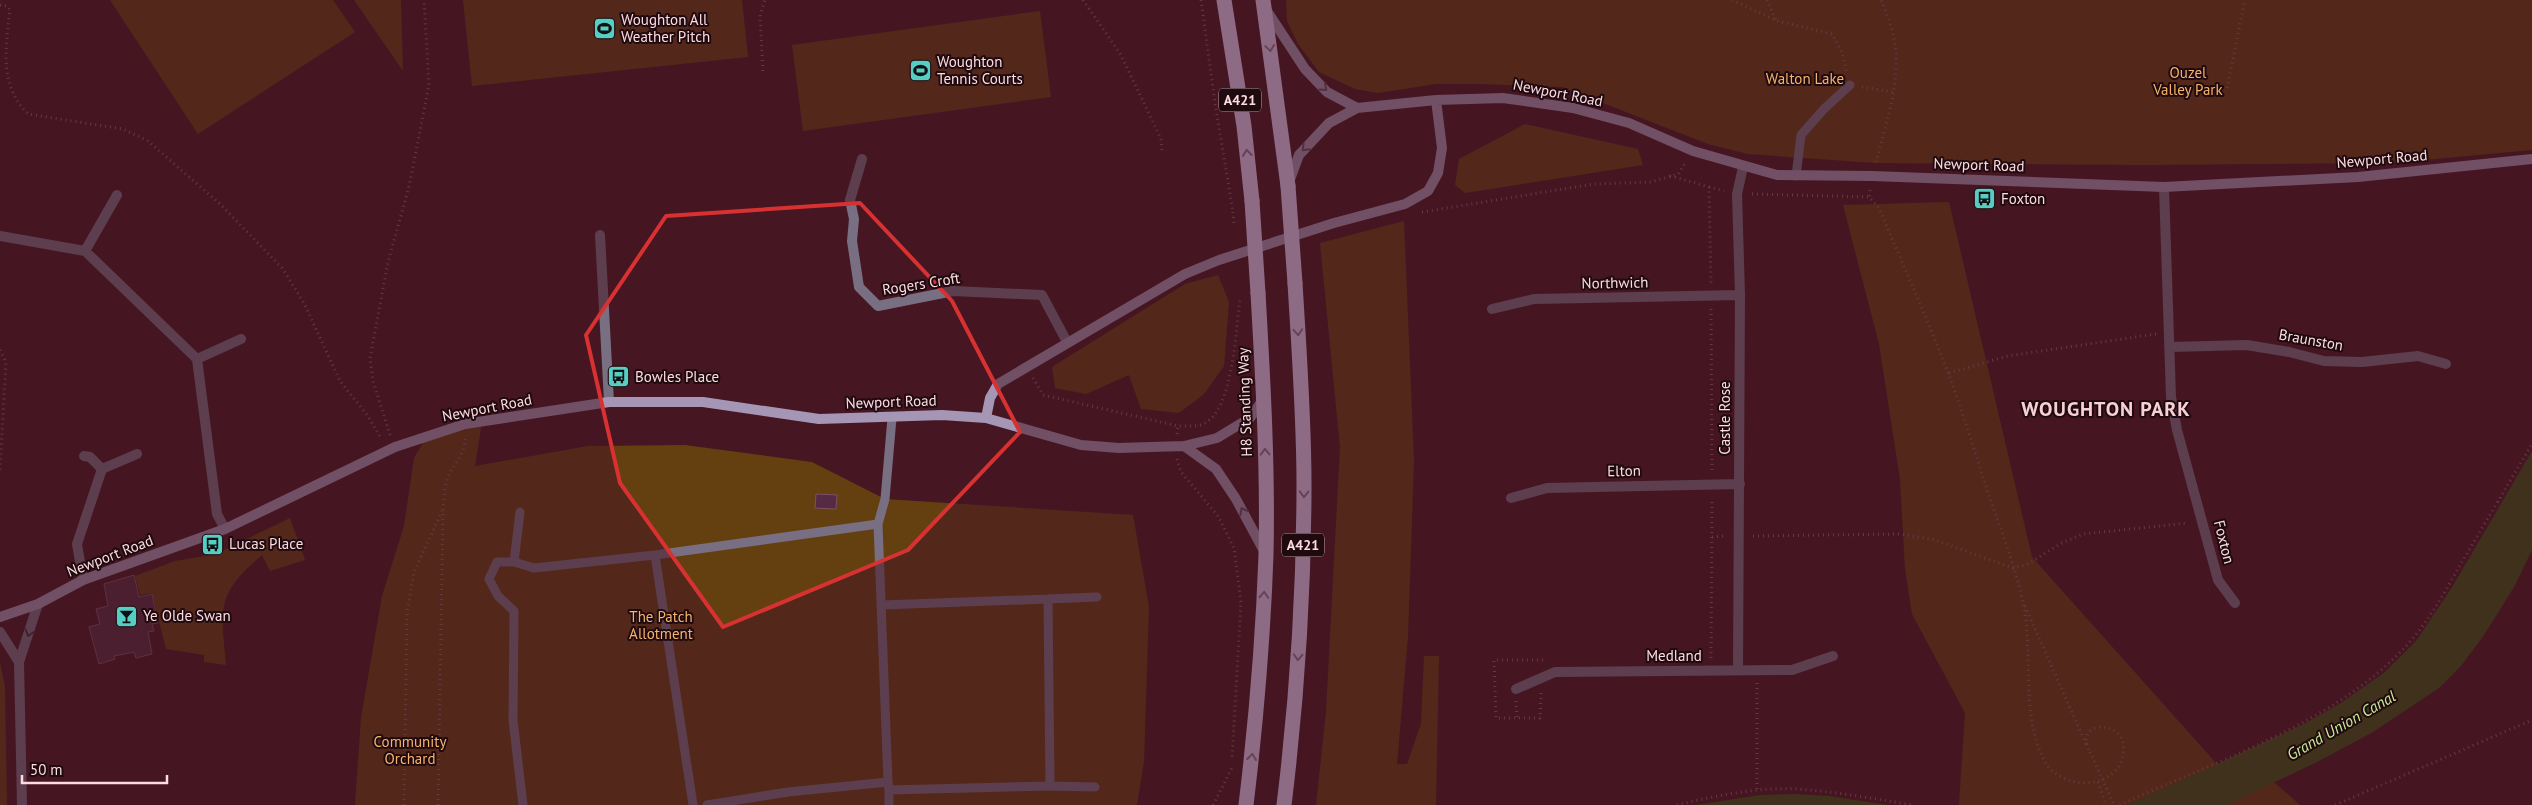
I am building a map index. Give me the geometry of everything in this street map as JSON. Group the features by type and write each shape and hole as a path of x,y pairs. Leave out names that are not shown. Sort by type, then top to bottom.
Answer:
{"highway":[{"name":"H8 Standing Way","path":"1224,0 1244,126 1252,201 1264,397 1266,554 1258,704 1246,805"},
{"name":"A421","path":"1263,4 1288,186 1303,408 1304,521 1295,712 1284,805"}],"street":[{"path":"1263,4 1305,70 1327,92 1357,108"},
{"name":"Newport Road","path":"1357,108 1436,100 1503,98 1574,108 1629,124 1692,151 1742,167 1777,175 1796,176 1872,176 2164,187 2358,177 2532,159"},
{"path":"986,418 990,398 998,384 1185,274 1219,260 1334,223 1405,204 1428,191 1438,173 1442,148 1436,100"},
{"path":"1288,186 1299,155 1329,123 1357,108"},
{"name":"Rogers Croft","path":"862,159 850,200 854,219 852,241 859,287 878,306 953,291 1042,295 1067,342"},
{"name":"Castle Rose","path":"1738,670 1740,295 1737,194 1742,167"},
{"name":"Foxton","path":"2164,187 2171,397 2177,430 2218,580 2235,603"},
{"path":"85,250 117,194"},
{"path":"600,234 609,402"},
{"path":"0,236 85,250 197,359 216,514 225,529"},
{"name":"Northwich","path":"1492,310 1534,300 1740,295"},
{"path":"197,359 241,339"},
{"name":"Braunston","path":"2170,347 2247,345 2289,352 2324,361 2362,362 2418,356 2446,364"},
{"name":"Newport Road","path":"0,617 38,604 84,580 225,529 391,448 465,424 609,402 703,402 819,419 942,415 986,418 1081,445 1119,448 1179,446 1217,438 1250,418 1264,397"},
{"path":"1179,446 1216,469 1236,499 1266,554"},
{"path":"84,580 77,544 102,469 138,454"},
{"path":"84,456 90,457 102,469"},
{"name":"Elton","path":"1511,498 1547,488 1740,484"},
{"path":"22,805 19,662 38,604"},
{"path":"0,632 19,662"},
{"name":"Medland","path":"1516,689 1555,672 1792,670 1833,656"}],"lane":[{"path":"1796,176 1800,135 1850,85"},
{"path":"889,805 878,524 885,498 892,418"},
{"path":"514,562 520,512"},
{"path":"523,805 513,720 514,611 498,596 489,579 497,562 514,562 534,568 656,555 878,524"},
{"path":"656,555 693,805"},
{"path":"882,605 1096,597"},
{"path":"1048,599 1050,786"},
{"path":"707,805 788,792 889,786 1095,787"}],"path":[{"path":"391,448 373,381 370,358 388,262 410,187 429,85 424,0"},
{"path":"763,71 760,15 765,0"},
{"path":"1082,0 1121,55 1161,139 1162,154"},
{"path":"1200,0 1233,212"},
{"path":"1732,0 1777,21 1832,34 1842,52 1850,85 1893,92"},
{"path":"1767,0 1777,21"},
{"path":"2226,88 2245,0"},
{"path":"0,5 7,6 10,10 2,67"},
{"path":"10,98 14,105 28,114 124,129 148,141 220,204 282,268 304,303 340,381 391,448"},
{"path":"1405,204 1418,213 1594,184 1651,182 1678,174 1692,151"},
{"path":"1670,176 1737,194 1869,197"},
{"path":"1709,187 1712,484 1711,671"},
{"path":"1026,367 1043,394 1178,426 1205,424 1218,411 1231,374 1240,299"},
{"path":"2114,805 2023,603 1949,373 2008,356 2169,332"},
{"path":"0,350 6,362 0,470"},
{"path":"438,805 442,511 445,486 449,473 465,449 465,424"},
{"path":"1178,426 1180,472 1218,516 1234,548 1240,602 1230,786"},
{"path":"2120,805 2288,729 2324,710 2377,675 2419,631 2532,444"},
{"path":"404,805 406,612 414,572 442,511"},
{"path":"1712,537 1900,534 1935,540 2013,568 2026,566 2062,543 2083,534 2203,521"},
{"path":"2023,603 2034,733 2044,761 2053,773 2073,781 2098,782 2113,773 2122,762 2124,750 2122,738 2115,730 2106,726 2090,730 2086,737 2087,746"},
{"path":"1757,670 1757,790"},
{"path":"2335,805 2532,720"},
{"path":"1213,805 1232,768"},
{"path":"2098,782 2106,805"},
{"path":"1677,805 1757,790 1793,789 1831,792 1913,805"}],"highlighted area":[{"path":"860,203 952,301 1020,432 908,550 723,627 620,483 586,335 666,216"}],"green space":[{"path":"110,0 333,0 355,32 198,134"},
{"path":"354,0 401,0 403,71"},
{"name":"Woughton All Weather Pitch","path":"463,0 742,0 748,57 472,86"},
{"name":"Ouzel Valley Park","path":"1286,0 2532,0 2532,150 2392,163 2149,165 1875,163 1748,154 1708,144 1562,87 1436,84 1378,93 1355,89 1319,72 1298,44 1287,21"},
{"name":"Woughton Tennis Courts","path":"1040,11 1051,97 803,131 792,45"},
{"path":"1525,124 1638,149 1643,165 1465,193 1455,185 1459,159"},
{"path":"1949,202 2032,557 2216,763 2274,782 2300,805 1959,805 1965,713 1912,614 1905,569 1900,479 1879,344 1843,205"},
{"path":"1404,221 1414,461 1408,636 1397,764 1407,764 1421,724 1424,656 1439,656 1436,805 1316,805 1326,712 1340,447 1320,243"},
{"path":"1218,275 1229,302 1224,366 1204,394 1179,413 1141,409 1129,375 1086,394 1055,388 1052,367 1185,284"},
{"name":"The Patch Allotment","path":"482,422 475,466 588,446 685,445 812,462 885,499 1133,515 1149,607 1144,761 1137,805 355,805 361,718 382,596 404,526 414,458 428,435"},
{"path":"290,518 305,560 270,571 262,555 236,581 224,604 223,629 226,665 204,662 204,655 166,649 152,593 140,595 135,576 175,561 216,554"},
{"path":"0,662 5,687 7,805 0,805"}],"water":[{"name":"Grand Union Canal","path":"2532,451 2532,550 2514,587 2484,635 2461,666 2439,688 2373,732 2317,762 2227,805 2128,805 2302,725 2341,703 2385,672 2416,641 2451,589"},
{"path":"1760,795 1829,796 1888,805 1696,805"}],"building":[{"path":"816,494 837,495 836,509 815,508"},
{"name":"Ye Olde Swan","path":"134,575 139,597 152,594 158,623 152,624 154,631 148,632 152,654 136,658 134,652 114,656 115,659 99,664 89,627 100,624 96,609 108,606 104,584"}],"place":[{"name":"Woughton All Weather Pitch","path":"605,29"},
{"name":"Woughton Tennis Courts","path":"921,71"},
{"name":"Foxton","path":"1985,199"},
{"name":"Bowles Place","path":"619,377"},
{"name":"Lucas Place","path":"213,544"},
{"name":"Ye Olde Swan","path":"127,616"}],"district":[{"name":"WOUGHTON PARK","path":"2106,409"}],"park label":[{"name":"Walton Lake","path":"1805,79"},
{"name":"Community Orchard","path":"410,750"}]}
